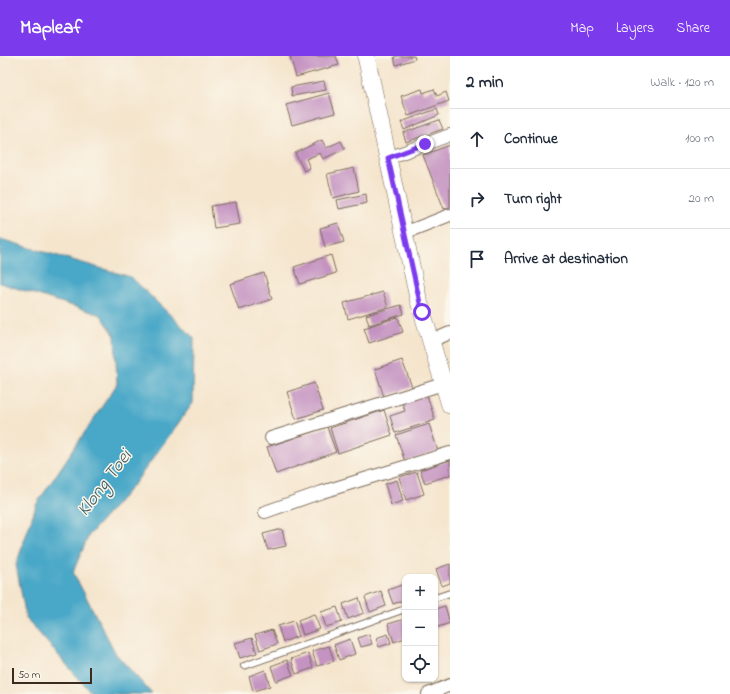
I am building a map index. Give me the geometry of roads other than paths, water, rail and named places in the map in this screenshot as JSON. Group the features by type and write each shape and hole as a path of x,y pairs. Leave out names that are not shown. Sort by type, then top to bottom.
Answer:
{"street":[{"path":"366,56 418,298 450,406"},
{"path":"388,158 450,135"},
{"path":"404,233 450,215"},
{"path":"431,341 450,333"},
{"path":"271,438 444,384"},
{"path":"265,512 322,492 450,453"},
{"path":"428,694 450,685"}],"lane":[{"path":"438,597 450,593"},
{"path":"244,666 402,610"}],"water":[{"name":"Klong Toei","path":"0,239 131,277 194,338 193,403 135,483 89,535 73,572 116,654 152,694 92,694 26,618 16,565 36,505 117,384 115,336 101,315 0,283"}]}
